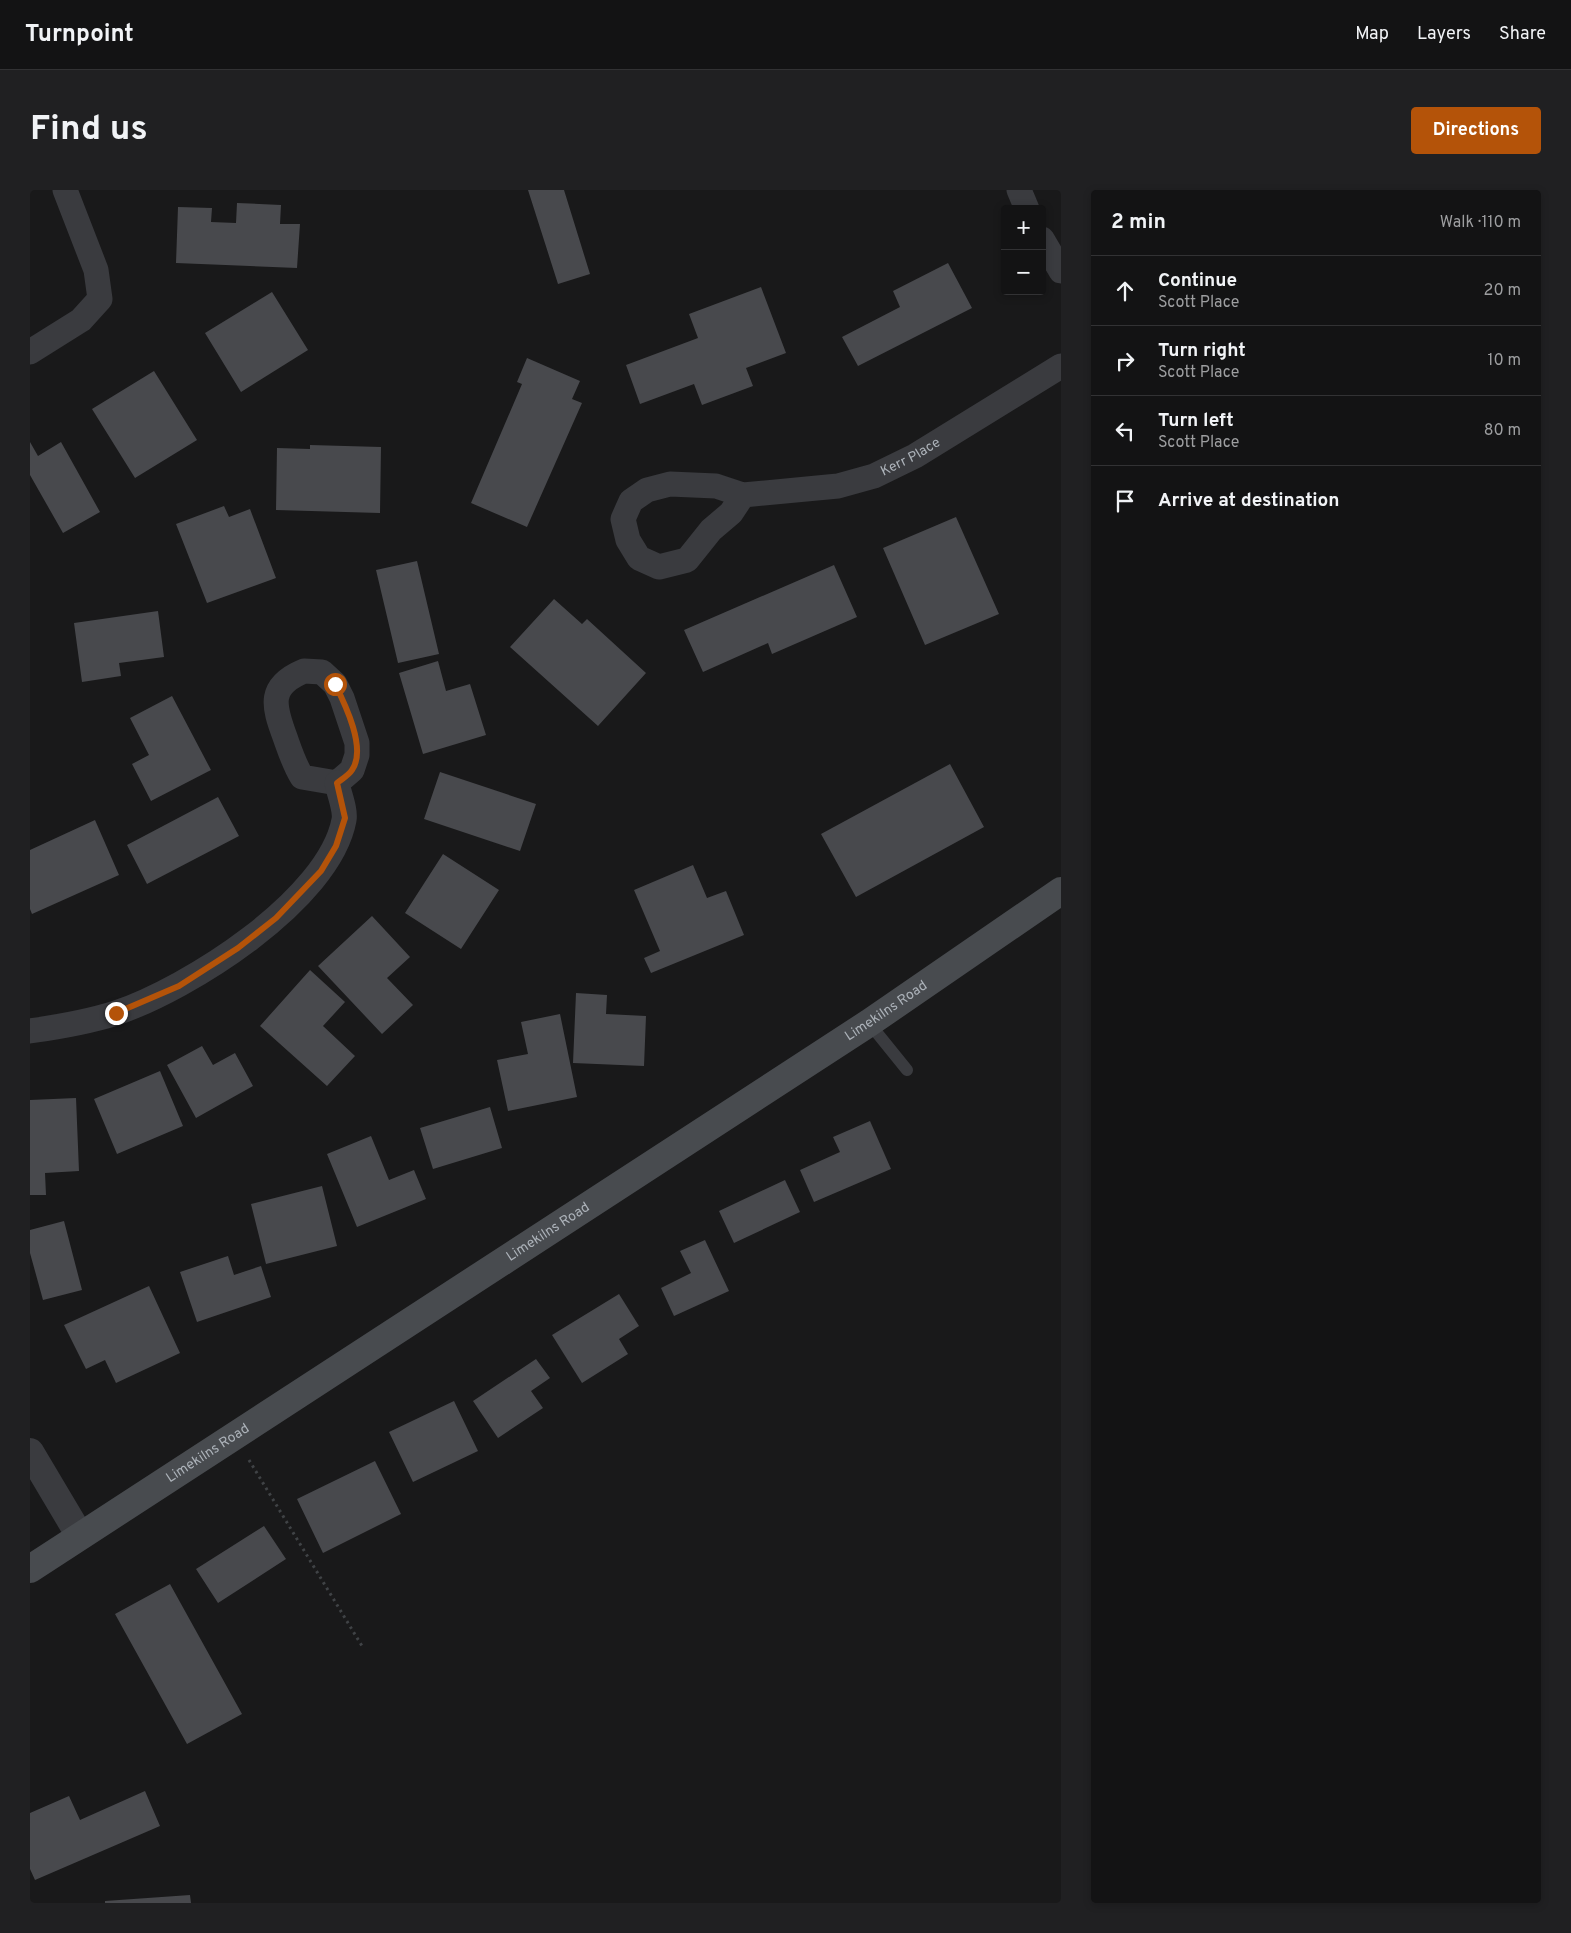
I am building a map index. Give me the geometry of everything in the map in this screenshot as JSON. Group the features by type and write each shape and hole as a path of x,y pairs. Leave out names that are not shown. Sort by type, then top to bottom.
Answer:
{"main road":[{"name":"Limekilns Road","path":"30,1569 869,1023 1061,891"}],"street":[{"path":"30,352 81,320 100,298 96,270 64,190"},
{"path":"1019,190 1025,205"},
{"path":"1046,246 1061,271"},
{"name":"Kerr Place","path":"743,495 732,513 711,530 687,560 659,567 640,558 628,540 623,519 631,501 647,490 670,484 716,486 743,495 838,486 874,476 915,456 1061,366"},
{"path":"30,1031 116,1013 179,986 238,948 276,918 321,871 336,846 345,818 337,783"},
{"path":"30,1452 80,1536"}],"lane":[{"path":"869,1023 907,1070"}],"path":[{"path":"235,1436 362,1646"}],"building":[{"path":"528,190 564,190 590,274 558,284"},
{"path":"237,203 281,205 280,224 300,224 297,268 176,263 178,207 212,208 211,222 236,223"},
{"path":"948,263 972,308 858,366 842,337 900,307 893,291"},
{"path":"761,287 786,353 746,368 753,386 702,405 694,384 640,404 626,365 698,338 689,314"},
{"path":"272,292 308,350 241,392 205,333"},
{"path":"527,358 580,381 572,399 582,403 527,527 471,503 522,384 517,382"},
{"path":"154,371 197,440 135,478 92,409"},
{"path":"30,442 38,456 61,442 100,512 63,533 30,475"},
{"path":"310,445 381,447 380,513 276,510 277,448 310,449"},
{"path":"224,506 229,517 250,509 276,578 207,603 176,524"},
{"path":"956,517 999,614 925,645 883,548"},
{"path":"417,561 439,654 398,663 376,570"},
{"path":"834,565 857,617 772,654 768,643 703,672 684,630"},
{"path":"554,599 582,624 587,619 646,673 598,726 510,647"},
{"path":"158,611 164,657 119,663 121,676 82,682 74,623"},
{"path":"438,661 446,691 470,684 486,735 423,754 399,673"},
{"path":"172,696 211,770 151,801 132,764 149,755 130,718"},
{"path":"950,764 984,827 856,897 821,834"},
{"path":"440,772 536,804 520,851 424,819"},
{"path":"218,797 239,836 147,884 127,845"},
{"path":"95,820 119,875 32,914 30,909 30,850"},
{"path":"443,854 499,890 461,949 405,913"},
{"path":"693,865 707,898 726,891 744,935 651,973 644,958 660,951 634,890"},
{"path":"372,916 410,957 387,978 413,1005 382,1034 318,966"},
{"path":"310,970 345,1002 323,1026 355,1056 327,1086 260,1026"},
{"path":"576,993 607,995 606,1014 646,1016 644,1066 573,1063"},
{"path":"560,1014 577,1097 508,1111 497,1060 528,1054 521,1022"},
{"path":"202,1046 213,1065 235,1053 253,1086 196,1118 167,1065"},
{"path":"160,1071 183,1126 117,1154 94,1099"},
{"path":"76,1098 79,1171 45,1173 46,1195 30,1195 30,1100"},
{"path":"490,1107 502,1148 433,1169 420,1128"},
{"path":"870,1121 891,1169 814,1202 800,1170 840,1152 833,1137"},
{"path":"371,1136 389,1180 414,1170 426,1199 357,1227 327,1154"},
{"path":"785,1180 800,1212 734,1243 719,1211"},
{"path":"322,1186 337,1246 266,1264 251,1204"},
{"path":"64,1221 82,1290 43,1300 30,1253 30,1230"},
{"path":"705,1240 729,1291 674,1316 661,1288 691,1273 680,1251"},
{"path":"228,1256 234,1275 261,1266 271,1297 197,1322 180,1272"},
{"path":"149,1286 180,1353 116,1383 105,1360 86,1369 64,1325"},
{"path":"619,1294 639,1326 619,1339 628,1354 582,1383 552,1335"},
{"path":"536,1359 550,1378 531,1391 543,1408 498,1438 473,1401"},
{"path":"454,1401 478,1451 413,1482 389,1432"},
{"path":"375,1461 401,1514 323,1553 297,1499"},
{"path":"264,1526 286,1559 218,1603 196,1569"},
{"path":"170,1584 242,1714 187,1744 115,1614"},
{"path":"145,1791 160,1826 35,1880 30,1869 30,1813 69,1796 80,1820"},
{"path":"190,1895 191,1903 105,1903 105,1901"}],"route":[{"path":"116,1013 179,986 238,948 276,918 321,871 336,846 345,818 337,783 352,770 357,755 357,742 342,698 335,684"}]}
